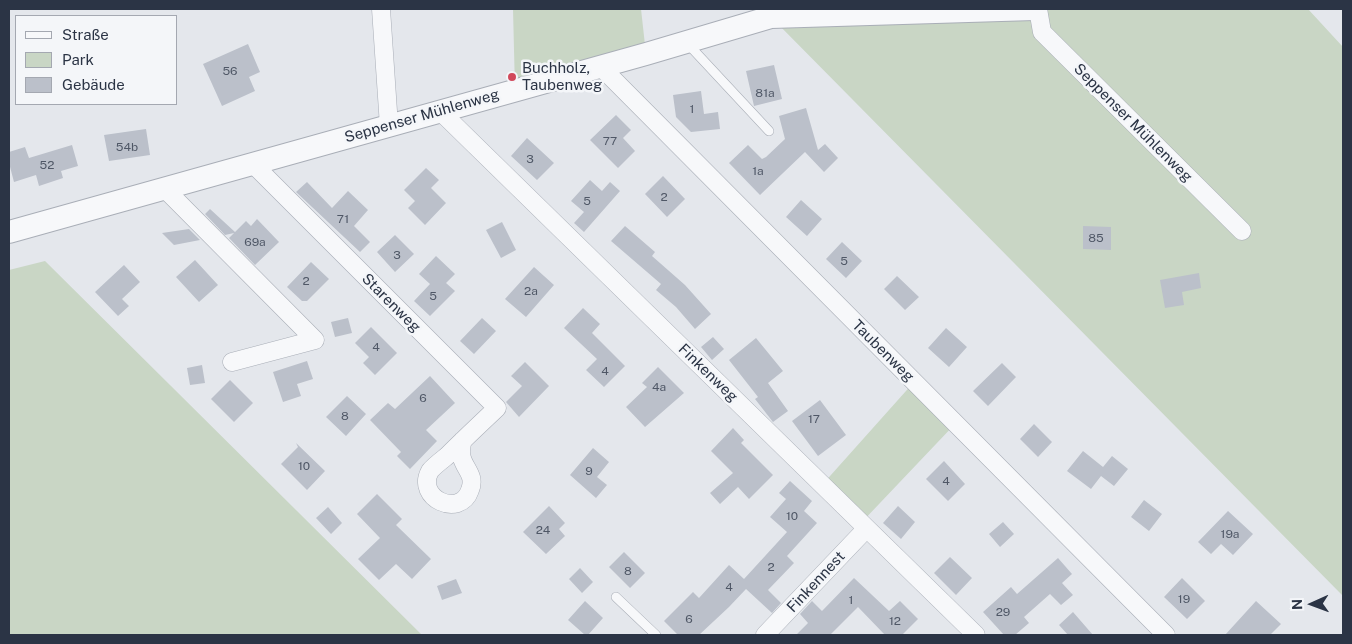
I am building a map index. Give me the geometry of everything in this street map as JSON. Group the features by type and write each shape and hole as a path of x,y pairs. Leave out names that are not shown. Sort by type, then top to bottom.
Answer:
{"street":[{"path":"381,9 389,126"},
{"name":"Seppenser Mühlenweg","path":"9,232 389,126 771,16 1036,9 1042,32 1242,231"},
{"name":"Taubenweg","path":"600,66 1166,635"},
{"name":"Finkenweg","path":"440,111 976,635"},
{"name":"Starenweg","path":"253,164 497,408 463,440"},
{"path":"165,189 315,340 232,362"},
{"name":"Finkennest","path":"765,635 866,528"}],"lane":[{"path":"685,42 769,131"},
{"path":"616,597 656,635"}],"green space":[{"path":"513,9 641,9 646,54 515,90"},
{"path":"770,9 1308,9 1343,47 1343,596 771,17"},
{"path":"45,261 422,635 9,635 9,270"},
{"path":"914,382 955,424 861,523 822,485"}],"building":[{"path":"248,44 260,72 249,77 255,91 222,106 203,64"},
{"path":"774,65 782,99 754,106 746,71"},
{"path":"701,91 704,114 718,112 720,129 691,132 676,117 673,95"},
{"path":"806,108 818,150 825,144 838,158 824,172 805,152 760,195 729,163 748,145 762,159 766,157 785,139 779,116"},
{"path":"616,115 631,130 623,138 635,151 618,168 590,140"},
{"path":"146,129 150,155 109,161 104,135"},
{"path":"527,138 554,163 537,180 511,156"},
{"path":"72,145 78,166 61,171 63,178 39,186 36,175 14,182 9,163 9,152 25,147 29,158"},
{"path":"426,168 439,180 431,188 446,203 425,225 408,208 415,201 404,190"},
{"path":"663,176 685,199 667,217 645,194"},
{"path":"590,180 602,191 610,182 620,191 584,232 574,223 584,212 571,201"},
{"path":"307,182 332,208 348,191 368,210 354,226 370,242 360,252 296,192"},
{"path":"801,200 822,219 807,236 786,217"},
{"path":"210,209 235,232 246,221 251,226 257,219 279,242 255,265 229,238 234,233 225,235 205,214"},
{"path":"502,222 516,250 501,258 486,230"},
{"path":"625,226 655,252 652,256 685,285 711,314 695,329 676,307 656,290 661,284 611,241"},
{"path":"1083,226 1111,227 1111,250 1083,249"},
{"path":"189,229 200,240 174,245 162,233"},
{"path":"395,235 414,254 395,272 377,252"},
{"path":"842,242 862,261 846,278 826,259"},
{"path":"436,256 455,274 446,283 455,291 430,316 414,301 430,284 419,274"},
{"path":"195,260 218,285 199,302 176,277"},
{"path":"311,262 329,279 307,301 302,301 287,287"},
{"path":"124,265 140,282 122,299 129,306 118,316 95,292"},
{"path":"534,267 554,285 526,317 505,299"},
{"path":"1199,273 1201,288 1182,292 1184,305 1165,308 1160,280"},
{"path":"897,276 919,297 905,310 884,289"},
{"path":"583,308 600,324 592,333 625,366 604,387 586,370 597,359 564,328"},
{"path":"348,318 352,333 335,337 331,322"},
{"path":"482,318 496,331 474,354 460,341"},
{"path":"371,327 397,353 375,375 363,363 369,357 355,343"},
{"path":"946,328 967,347 949,367 928,348"},
{"path":"713,337 724,349 712,360 701,347"},
{"path":"756,338 783,371 768,383 788,411 773,422 755,399 758,397 729,360"},
{"path":"307,361 313,379 297,384 301,396 283,402 273,372"},
{"path":"525,362 549,386 519,417 506,402 522,386 511,376"},
{"path":"1002,363 1016,377 988,406 973,391"},
{"path":"202,365 205,383 190,385 187,368"},
{"path":"658,367 684,393 645,427 626,407 647,387 642,383"},
{"path":"430,376 455,403 426,430 437,441 410,469 397,456 401,452 370,420 388,403 395,409"},
{"path":"230,380 253,403 234,422 211,399"},
{"path":"347,396 366,414 346,436 326,417"},
{"path":"820,400 846,435 818,456 792,421"},
{"path":"1034,424 1052,442 1038,457 1020,439"},
{"path":"733,428 744,440 741,443 773,475 749,499 738,487 720,504 710,493 733,473 711,451"},
{"path":"296,443 325,471 307,490 281,464 298,447"},
{"path":"593,448 609,462 597,477 607,485 596,498 570,475"},
{"path":"1083,451 1103,467 1112,456 1128,469 1114,486 1101,476 1091,489 1067,471"},
{"path":"944,461 965,484 948,501 926,479"},
{"path":"790,481 812,501 804,511 817,523 787,556 794,563 768,590 781,603 772,613 746,589 699,635 678,635 664,621 693,592 699,598 729,565 744,579 787,532 770,517 786,499 779,493"},
{"path":"377,494 402,519 396,525 431,559 412,579 396,564 379,580 358,559 380,538 357,514"},
{"path":"1144,500 1162,514 1149,531 1131,517"},
{"path":"549,506 565,523 559,529 565,536 546,554 523,532"},
{"path":"898,506 915,522 901,539 883,523"},
{"path":"328,507 342,523 331,534 316,518"},
{"path":"1228,511 1253,534 1233,555 1221,544 1211,554 1198,542"},
{"path":"1003,522 1014,534 1000,547 989,534"},
{"path":"624,552 645,573 630,588 609,567"},
{"path":"950,557 972,578 956,595 934,573"},
{"path":"1058,558 1072,574 1062,583 1073,595 1061,605 1050,594 1024,617 1029,623 1015,635 1004,635 983,612 1011,587 1017,594"},
{"path":"580,568 593,582 582,593 569,579"},
{"path":"854,578 889,611 900,601 918,619 902,635 885,635 858,607 830,635 796,635 808,623 800,614 812,601 822,611"},
{"path":"1182,578 1205,601 1187,619 1164,597"},
{"path":"456,579 462,593 442,600 437,586"},
{"path":"585,601 603,618 588,635 585,635 568,620"},
{"path":"1256,601 1281,624 1270,635 1225,635"},
{"path":"1073,612 1093,635 1068,635 1059,625"}],"place":[{"name":"Buchholz, Taubenweg","path":"512,77"}]}
